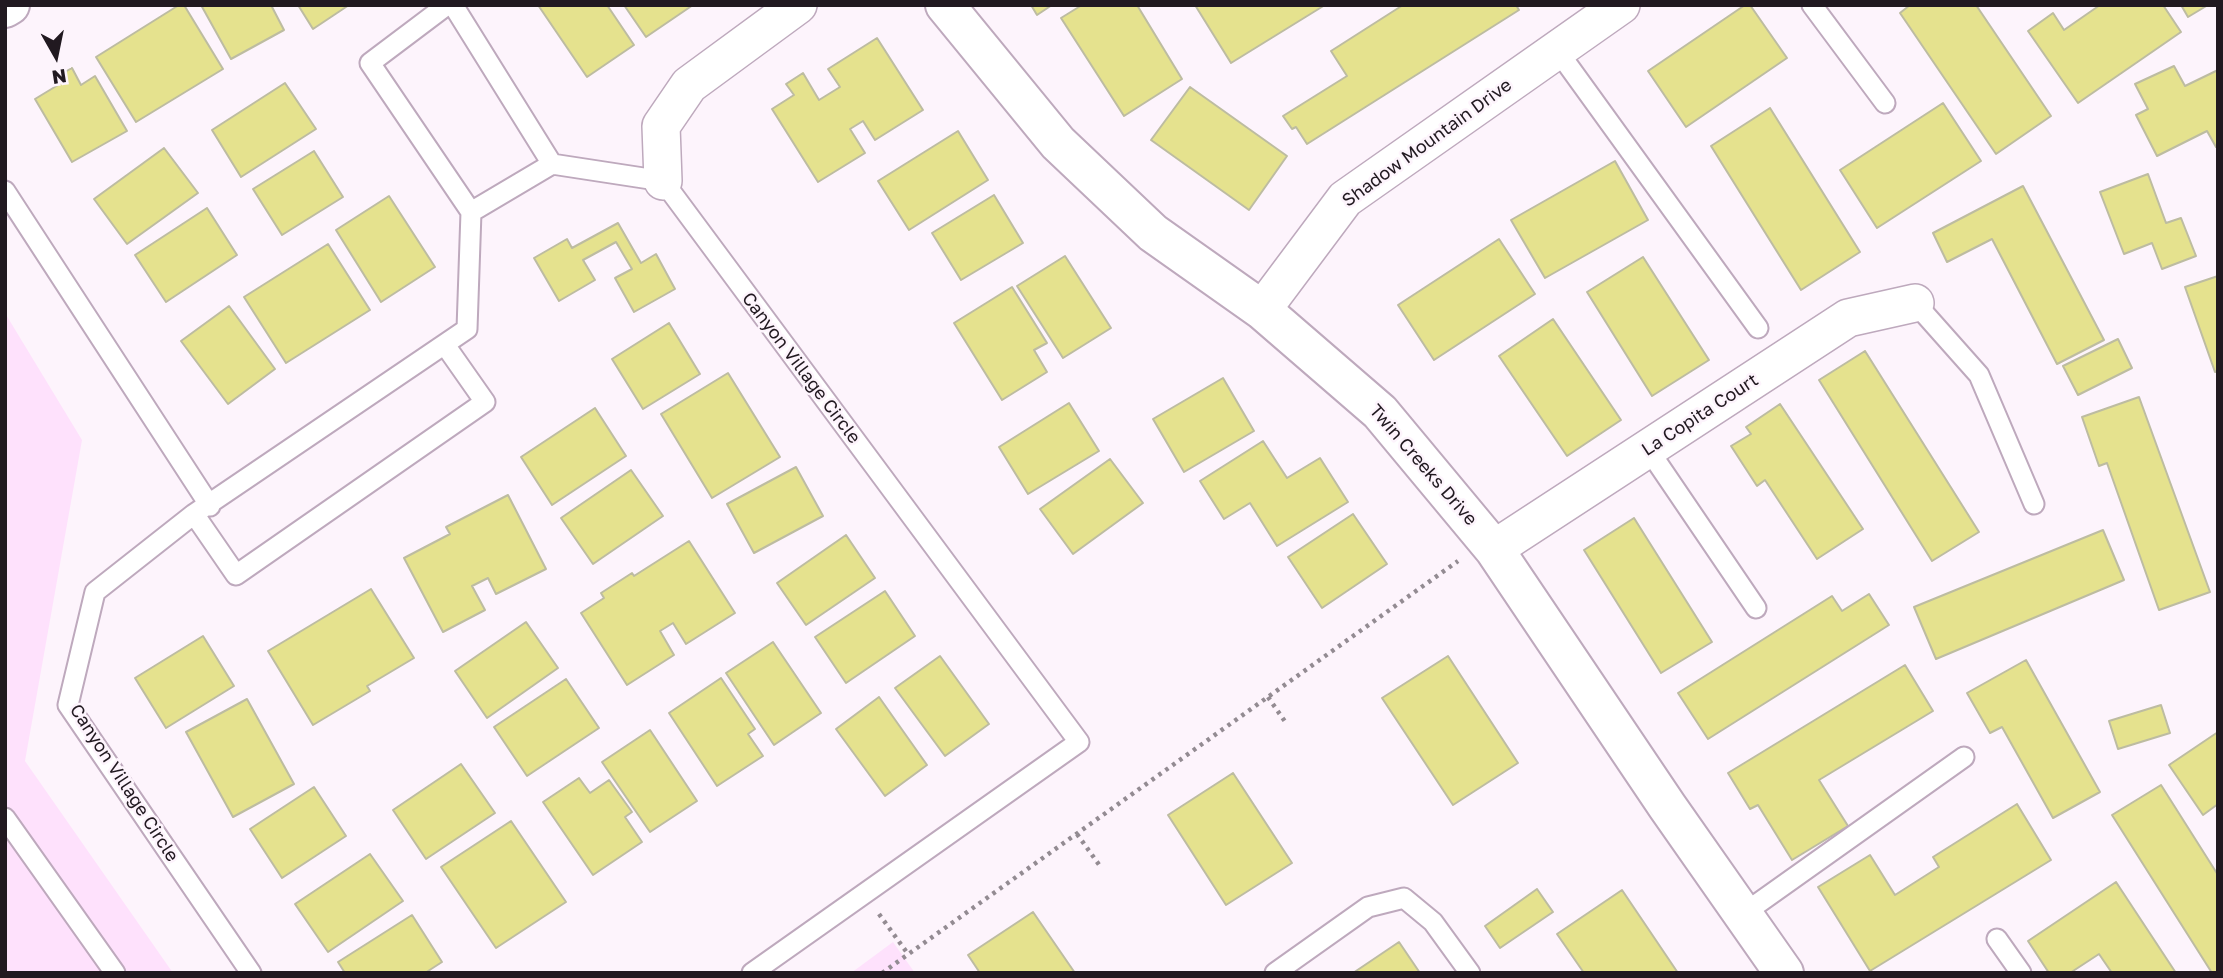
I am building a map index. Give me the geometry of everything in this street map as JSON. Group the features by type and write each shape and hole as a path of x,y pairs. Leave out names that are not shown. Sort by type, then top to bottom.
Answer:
{"street":[{"path":"5,8 10,5"},
{"path":"663,181 661,126 689,85 798,5"},
{"name":"Twin Creeks Drive","path":"946,5 1058,143 1153,233 1262,310 1380,412 1491,544 1667,806 1784,973"},
{"name":"Shadow Mountain Drive","path":"1262,310 1345,198 1621,5"},
{"name":"La Copita Court","path":"1491,544 1648,449 1847,318 1914,303"}],"lane":[{"path":"447,5 370,63 471,212 552,164 663,181"},
{"path":"453,5 552,164"},
{"path":"1812,5 1885,103"},
{"path":"1557,50 1758,328"},
{"name":"Canyon Village Circle","path":"663,181 1079,743 752,973"},
{"path":"5,191 202,510 236,575 485,402 444,345"},
{"name":"Canyon Village Circle","path":"251,973 68,705 94,592 202,510 467,329 471,212"},
{"path":"1914,303 1979,376 2034,504"},
{"path":"1648,449 1756,608"},
{"path":"1743,914 1964,757"},
{"path":"5,818 115,973"},
{"path":"1275,973 1368,907 1404,898 1433,922 1470,973"},
{"path":"1997,939 2021,973"}],"path":[{"path":"882,973 1268,697 1491,544"},
{"path":"1268,697 1286,723"},
{"path":"1077,834 1100,866"},
{"path":"864,894 908,954"}],"shaded area":[{"path":"5,313 82,440 25,761 173,973 5,973"},
{"path":"893,942 915,973 851,973"}],"building":[{"path":"179,5 184,5 223,69 136,122 96,57"},
{"path":"201,5 271,5 284,30 231,59"},
{"path":"298,5 349,5 313,29"},
{"path":"538,5 607,5 634,45 587,77"},
{"path":"624,5 693,5 646,37"},
{"path":"1031,5 1052,5 1037,15"},
{"path":"1082,5 1137,5 1182,79 1124,116 1061,18"},
{"path":"1195,5 1325,5 1231,63"},
{"path":"1403,5 1516,5 1519,10 1307,144 1296,127 1292,129 1283,116 1347,76 1331,51"},
{"path":"1745,5 1750,5 1787,58 1686,127 1648,71"},
{"path":"1910,5 1976,5 2051,116 1996,154 1900,13"},
{"path":"2100,5 2163,5 2181,32 2078,103 2028,31 2053,13 2064,30"},
{"path":"2181,5 2208,5 2188,17"},
{"path":"877,38 923,110 875,140 863,121 850,129 865,153 818,182 772,109 794,95 786,84 803,73 819,100 840,87 828,69"},
{"path":"2174,66 2185,86 2218,70 2218,146 2216,147 2207,131 2157,156 2136,115 2148,109 2135,84"},
{"path":"72,68 81,85 95,76 127,131 72,162 35,99 58,85 54,78"},
{"path":"285,83 316,129 241,177 212,130"},
{"path":"1190,87 1287,156 1249,210 1151,140"},
{"path":"1943,103 1981,161 1877,228 1840,170"},
{"path":"1770,108 1860,252 1801,290 1711,146"},
{"path":"958,131 988,180 909,230 878,181"},
{"path":"164,148 198,193 127,244 94,199"},
{"path":"314,151 343,197 282,235 253,189"},
{"path":"1615,161 1648,220 1545,278 1511,220"},
{"path":"2148,174 2166,223 2181,218 2196,256 2162,269 2152,243 2124,254 2100,192"},
{"path":"2023,186 2104,340 2057,364 1992,239 1947,262 1933,233"},
{"path":"994,195 1023,243 961,280 932,233"},
{"path":"389,196 435,267 381,302 336,230"},
{"path":"207,208 237,255 166,302 135,255"},
{"path":"618,223 641,263 656,254 675,289 634,312 615,278 632,269 616,242 583,260 595,280 559,301 534,258 567,239 572,248"},
{"path":"1499,239 1535,294 1434,360 1398,305"},
{"path":"328,244 370,310 286,363 244,297"},
{"path":"1065,256 1111,328 1063,358 1017,286"},
{"path":"1643,257 1709,360 1652,396 1587,292"},
{"path":"2218,276 2218,371 2215,372 2185,287"},
{"path":"1012,287 1047,343 1034,350 1047,372 1002,400 954,323"},
{"path":"229,306 275,369 228,404 181,341"},
{"path":"1553,319 1621,420 1567,456 1499,356"},
{"path":"669,323 700,374 643,409 612,359"},
{"path":"2118,339 2132,368 2078,395 2063,366"},
{"path":"1865,351 1979,532 1932,561 1819,380"},
{"path":"728,373 780,457 712,498 661,414"},
{"path":"1223,378 1254,431 1184,472 1153,419"},
{"path":"2139,397 2210,592 2159,610 2107,463 2099,466 2082,417"},
{"path":"1069,403 1099,451 1028,494 999,447"},
{"path":"1780,404 1863,529 1817,559 1765,480 1757,486 1731,446 1751,434 1746,427"},
{"path":"595,408 626,456 552,505 521,457"},
{"path":"1263,441 1287,478 1320,458 1348,502 1277,546 1250,503 1224,519 1200,481"},
{"path":"1110,459 1143,503 1073,554 1040,509"},
{"path":"796,467 823,516 754,553 727,504"},
{"path":"631,470 663,516 593,564 561,518"},
{"path":"508,495 546,569 496,594 488,578 472,586 485,610 443,632 404,558 450,534 446,527"},
{"path":"1353,514 1387,564 1322,608 1288,557"},
{"path":"1634,518 1712,642 1661,673 1584,550"},
{"path":"2103,530 2124,580 1936,659 1914,607"},
{"path":"846,535 875,578 806,625 777,583"},
{"path":"689,541 735,613 686,644 673,623 660,631 674,655 627,685 581,613 604,598 601,593 632,573 634,576"},
{"path":"371,589 414,658 367,686 370,691 313,725 268,651"},
{"path":"885,591 915,636 846,683 815,637"},
{"path":"1869,594 1889,625 1708,739 1678,693 1832,596 1842,611"},
{"path":"526,622 558,668 487,718 455,671"},
{"path":"203,636 234,686 166,728 135,678"},
{"path":"773,642 821,713 774,745 726,673"},
{"path":"940,656 989,724 945,756 895,688"},
{"path":"1448,656 1518,763 1453,805 1382,698"},
{"path":"2026,660 2100,792 2053,818 2002,727 1990,733 1967,693"},
{"path":"1905,665 1933,711 1819,780 1848,826 1792,860 1758,805 1750,809 1728,773"},
{"path":"721,678 755,729 748,734 763,756 717,786 669,713"},
{"path":"566,679 599,728 527,776 494,727"},
{"path":"879,697 927,765 885,796 836,729"},
{"path":"247,699 294,784 233,817 186,732"},
{"path":"2161,705 2170,733 2118,749 2109,721"},
{"path":"650,730 697,801 650,832 602,762"},
{"path":"2218,732 2218,804 2203,815 2169,765"},
{"path":"461,764 495,813 426,859 393,810"},
{"path":"1233,773 1292,863 1226,905 1168,815"},
{"path":"579,778 590,793 609,780 632,812 625,817 642,842 593,875 543,802"},
{"path":"2161,785 2218,875 2218,973 2212,973 2112,815"},
{"path":"314,787 346,836 282,878 250,829"},
{"path":"2017,804 2051,860 1870,971 1818,887 1870,855 1895,895 1939,867 1933,857"},
{"path":"511,821 566,902 496,948 441,867"},
{"path":"370,854 403,901 328,952 295,904"},
{"path":"2116,882 2176,973 2112,973 2099,954 2070,973 2049,973 2028,941"},
{"path":"1537,889 1553,912 1500,948 1485,926"},
{"path":"1622,890 1678,973 1584,973 1557,934"},
{"path":"1033,912 1075,973 980,973 968,955"},
{"path":"412,915 442,962 425,973 345,973 338,962"},
{"path":"1399,942 1420,973 1353,973"}]}
